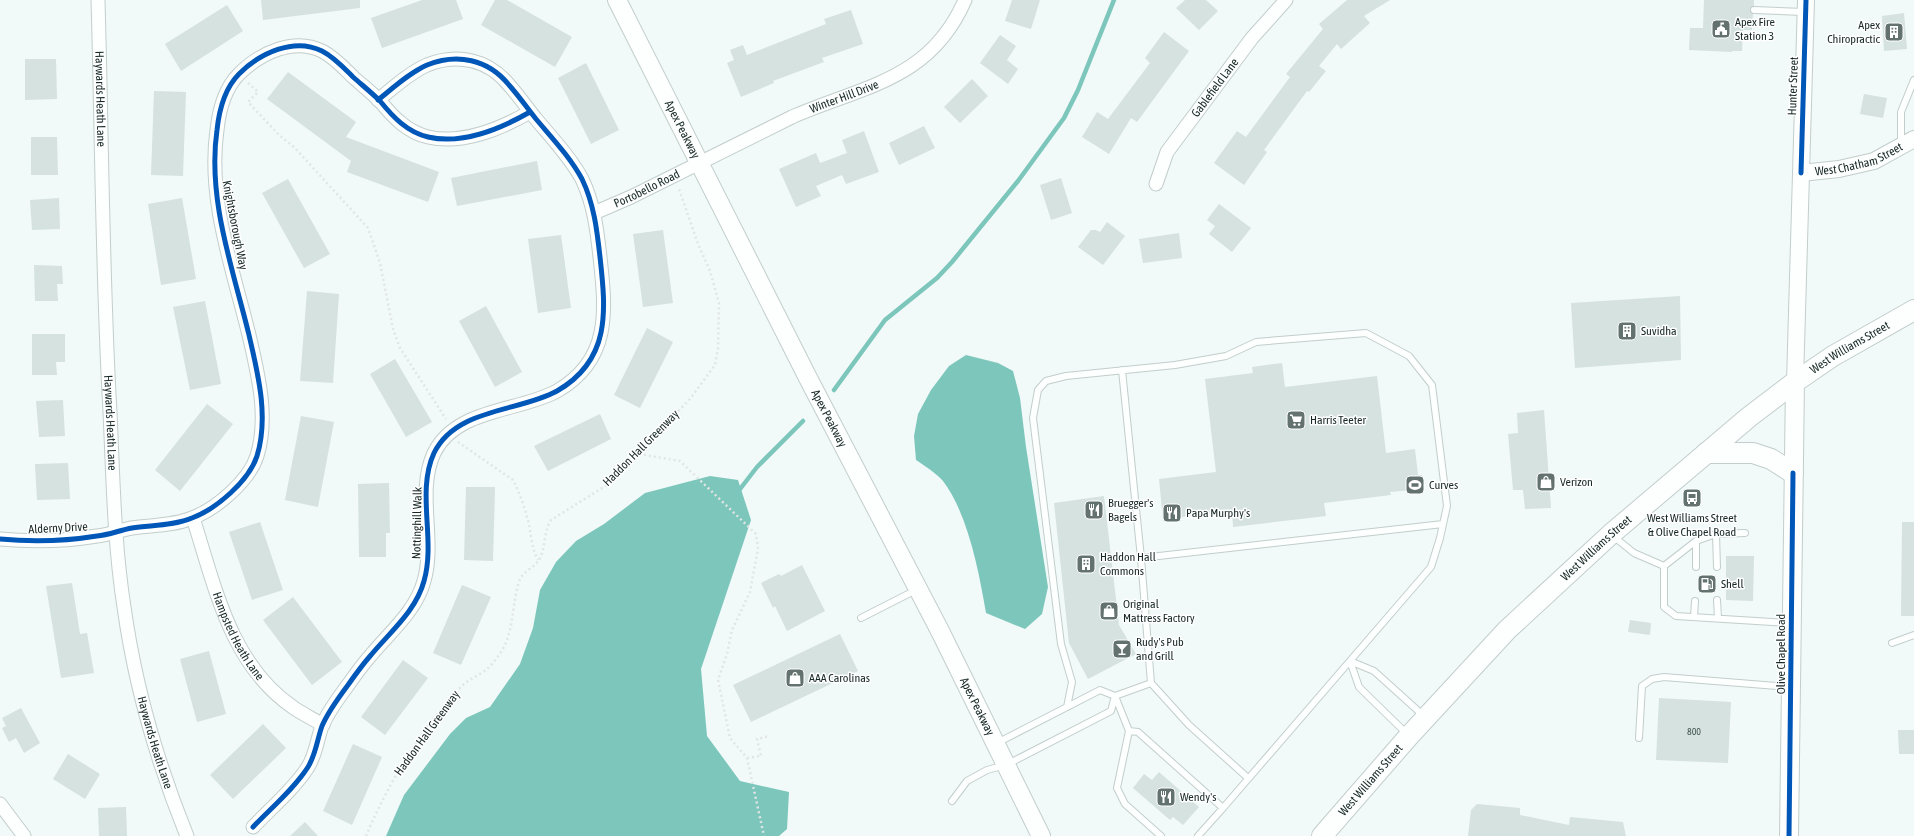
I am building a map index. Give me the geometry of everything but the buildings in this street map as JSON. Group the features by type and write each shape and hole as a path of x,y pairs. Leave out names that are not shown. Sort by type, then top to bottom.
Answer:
{"main road":[{"name":"Apex Peakway","path":"617,0 698,163 918,589 1041,836"},
{"name":"West Williams Street","path":"1327,833 1409,736 1507,630 1611,534 1706,453 1795,382 1833,356 1914,310"},
{"name":"Olive Chapel Road","path":"1789,836 1795,382"},
{"path":"1706,453 1753,452 1771,459 1793,473"}],"street":[{"name":"Haywards Heath Lane","path":"98,0 107,360 116,531 124,606 146,718 168,790 187,836"},
{"name":"Winter Hill Drive","path":"698,163 792,117 819,105 867,90 909,68 927,54 943,38 956,20 965,0"},
{"name":"Gablefield Lane","path":"1156,184 1167,152 1252,38 1286,0"},
{"name":"Hunter Street","path":"1795,382 1806,6"},
{"name":"Knightsborough Way","path":"116,531 193,518 220,501 243,481 256,459 261,434 259,383 223,230 216,187 215,142 218,122 229,88 238,75 270,52 290,46 307,46 325,53 378,100 394,118 407,128 430,138 441,139 463,137 493,130 507,125 530,112"},
{"path":"378,100 425,66 444,60 460,58 479,62 493,70 507,82 580,176 587,191 594,213"},
{"name":"West Chatham Street","path":"1801,173 1839,168 1874,161 1908,143"},
{"name":"Portobello Road","path":"594,213 698,163"},
{"name":"Nottinghill Walk","path":"253,827 306,770 314,756 323,725 348,685 370,655 404,618 419,596 426,572 427,482 431,462 436,450 452,432 473,419 556,392 574,380 588,364 599,342 605,319 605,299 594,213"},
{"name":"Hampsted Heath Lane","path":"193,518 228,626 240,649 253,668 280,697 294,708 323,725"},
{"name":"Alderny Drive","path":"0,539 37,540 98,536 116,531"},
{"path":"0,804 24,836"}],"lane":[{"path":"1754,10 1806,6"},
{"path":"1908,143 1901,112 1914,80"},
{"path":"1067,707 1072,682 1061,644 1033,418 1038,390 1046,381 1066,376 1175,365 1226,356 1256,342 1366,333 1409,356 1432,385 1447,506 1431,567 1198,836"},
{"path":"1122,370 1141,558 1151,683 1189,725 1248,778"},
{"path":"1141,558 1443,524"},
{"path":"1664,566 1696,541 1716,534 1745,533"},
{"path":"1611,534 1634,553 1664,566"},
{"path":"1716,534 1717,567"},
{"path":"1696,541 1696,567"},
{"path":"1664,566 1664,607 1676,616 1791,623"},
{"path":"861,618 918,589"},
{"path":"1717,600 1718,618"},
{"path":"1694,617 1695,601"},
{"path":"1892,643 1914,635"},
{"path":"1350,661 1374,671 1426,718"},
{"path":"1350,661 1359,687 1409,736"},
{"path":"1638,738 1642,686 1652,678 1664,677 1790,687"},
{"path":"995,744 1100,690 1115,696 1151,683"},
{"path":"1115,696 1129,731 1117,788 1125,804 1161,836"},
{"path":"952,801 967,781 987,770 1006,765 1111,711 1115,696"},
{"path":"1129,731 1138,732 1222,808"}],"path":[{"path":"238,75 258,92 248,102 279,135 294,146 329,187 368,228 380,262 393,329 400,348 448,422 456,440 462,446 513,480 518,489 528,522 535,555 538,561"},
{"path":"638,454 680,461 756,534 758,549 750,592 732,630 727,654 718,680 730,738 747,758 764,836"},
{"path":"747,758 761,756 757,739 769,736"}],"water":[{"path":"966,355 998,363 1013,371 1020,398 1026,447 1048,587 1042,614 1025,629 986,613 976,562 966,526 952,494 943,481 934,472 916,460 914,436 918,414 931,390 949,366"},
{"path":"710,476 738,480 751,520 701,669 707,736 740,781 789,792 787,829 779,836 386,836 404,795 450,734 466,718 490,707 520,664 533,628 540,590 556,562 576,541 604,524 645,493"}],"waterway":[{"path":"834,390 885,320 937,278 952,262 1018,181 1064,118 1078,90 1114,0"},
{"path":"737,493 757,467 803,421"}],"cycle path":[{"path":"1801,173 1806,0"},
{"path":"0,539 36,541 73,539 132,528 185,521 201,514 221,501 239,484 253,465 257,456 262,426 261,396 249,335 223,234 216,182 215,156 218,123 226,93 234,80 247,66 278,49 300,46 311,47 322,51 339,63 407,128 413,132 428,137 454,139 481,134 530,112"},
{"path":"253,827 289,791 308,767 315,752 322,726 327,715 356,673 409,612 420,592 427,565 428,549 426,500 429,468 434,453 444,438 457,427 473,419 542,398 557,391 575,379 587,365 596,349 601,333 603,296 599,247 592,208 586,188 582,179 566,155 501,76 492,69 471,61 461,59 438,61 414,72 378,100"},
{"path":"1789,836 1793,473"}],"place":[{"name":"Apex Fire Station 3","path":"1721,29"},
{"name":"Apex Chiropractic","path":"1894,32"},
{"name":"Suvidha","path":"1627,331"},
{"name":"Harris Teeter","path":"1296,420"},
{"name":"Verizon","path":"1546,482"},
{"name":"Curves","path":"1415,485"},
{"name":"West Williams Street & Olive Chapel Road","path":"1692,498"},
{"name":"Bruegger's Bagels","path":"1094,510"},
{"name":"Papa Murphy's","path":"1172,513"},
{"name":"Haddon Hall Commons","path":"1086,564"},
{"name":"Shell","path":"1707,584"},
{"name":"Original Mattress Factory","path":"1109,611"},
{"name":"Rudy's Pub and Grill","path":"1122,649"},
{"name":"AAA Carolinas","path":"795,678"},
{"name":"Wendy's","path":"1166,797"}]}
